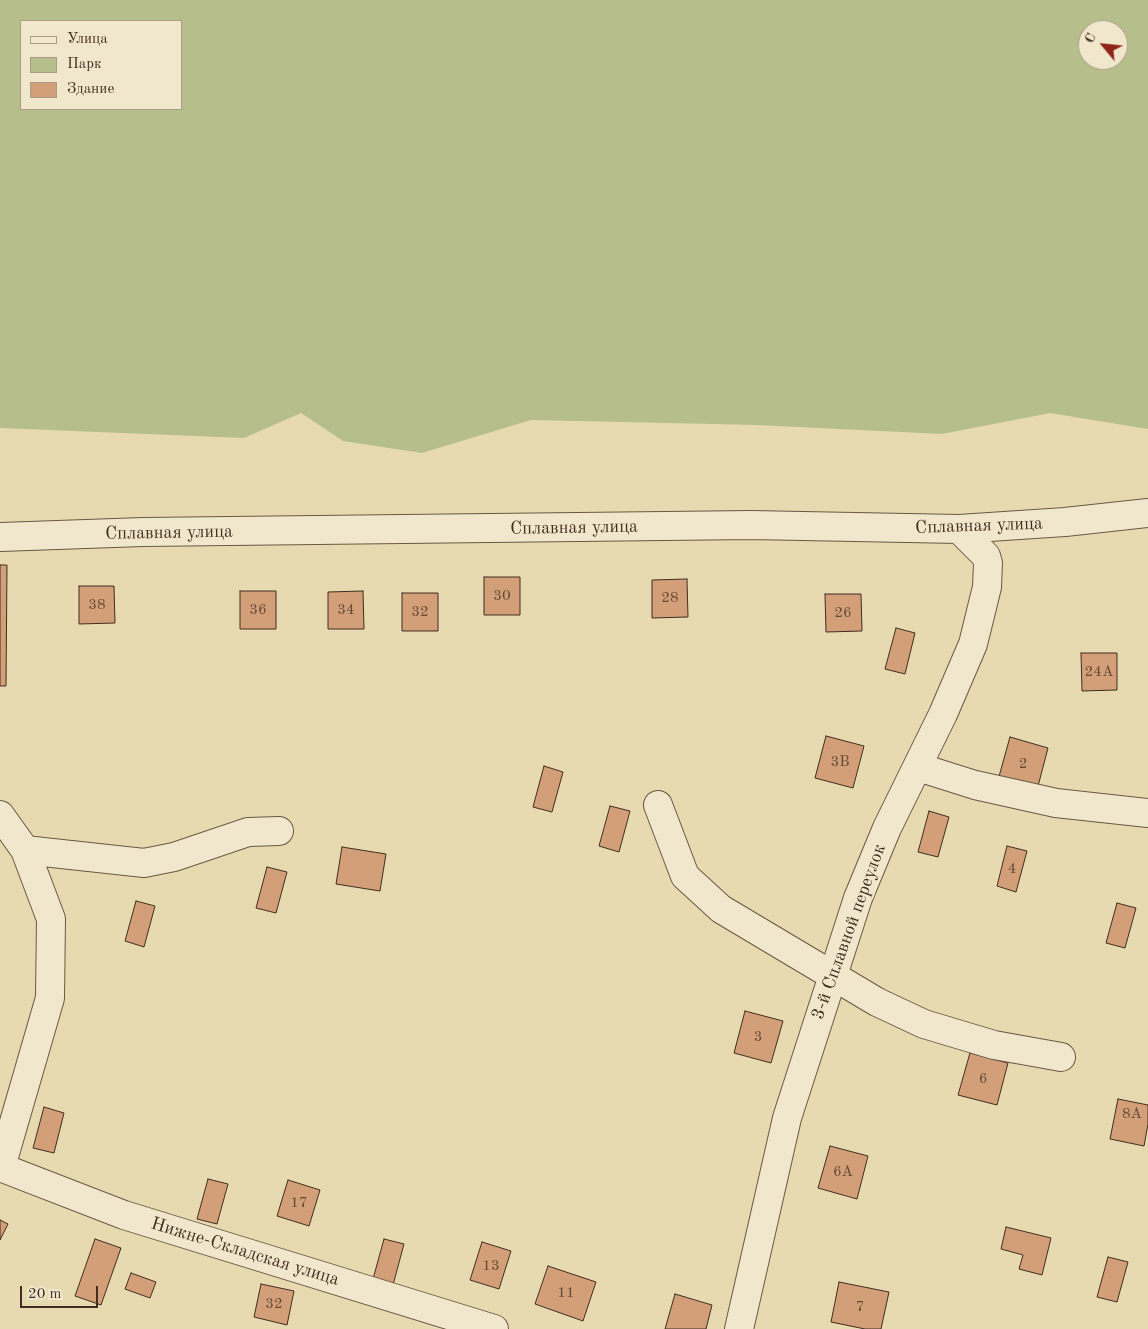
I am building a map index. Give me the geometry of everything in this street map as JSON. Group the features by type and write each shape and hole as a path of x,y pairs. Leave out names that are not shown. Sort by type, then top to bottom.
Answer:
{"street":[{"name":"Сплавная улица","path":"0,537 142,532 751,525 959,529 1148,514"},
{"name":"3-й Сплавной переулок","path":"739,1329 787,1118 831,974 868,871 887,828 918,767 973,644 989,571 986,556 959,529"},
{"path":"918,767 975,785 1056,803 1148,813"},
{"path":"658,806 685,876 721,910 877,1002 924,1024 994,1046 1061,1057"},
{"path":"0,815 25,850 51,919 50,998 0,1167"},
{"path":"25,850 144,863 174,857 248,832 279,831"},
{"name":"Нижне-Складская улица","path":"0,1167 124,1215 494,1329"}],"green space":[{"path":"0,0 1148,0 1148,429 1050,413 942,434 757,425 531,420 422,453 343,441 301,413 244,438 0,428"}],"building":[{"path":"0,565 7,565 6,686 0,686"},
{"path":"484,577 520,577 520,615 484,615"},
{"path":"687,579 688,617 652,618 652,580"},
{"path":"79,586 114,586 115,623 79,624"},
{"path":"240,591 276,591 276,629 240,629"},
{"path":"363,591 364,629 328,629 328,592"},
{"path":"402,593 438,593 438,631 402,631"},
{"path":"825,594 861,594 862,631 826,632"},
{"path":"896,628 915,633 905,674 885,669"},
{"path":"1081,653 1117,653 1117,690 1082,691"},
{"path":"826,736 864,746 853,788 815,778"},
{"path":"1010,737 1048,748 1037,790 998,780"},
{"path":"544,766 563,772 552,812 533,807"},
{"path":"610,806 630,811 619,852 599,846"},
{"path":"929,811 949,817 938,857 918,852"},
{"path":"1007,846 1027,851 1016,892 997,886"},
{"path":"342,847 386,854 380,891 336,884"},
{"path":"267,867 287,872 276,913 256,908"},
{"path":"136,901 155,906 144,947 125,941"},
{"path":"1117,903 1136,908 1125,948 1106,943"},
{"path":"745,1011 783,1021 771,1063 734,1053"},
{"path":"970,1053 1008,1063 997,1105 958,1095"},
{"path":"1118,1099 1148,1105 1148,1124 1144,1146 1110,1139"},
{"path":"44,1107 64,1113 54,1153 33,1148"},
{"path":"830,1146 868,1156 857,1199 818,1188"},
{"path":"208,1179 228,1184 217,1224 197,1219"},
{"path":"288,1180 320,1190 309,1226 277,1216"},
{"path":"0,1220 8,1224 0,1240"},
{"path":"1006,1227 1051,1238 1042,1275 1019,1269 1023,1255 1001,1249"},
{"path":"95,1239 121,1248 101,1305 75,1296"},
{"path":"384,1239 404,1244 393,1285 373,1279"},
{"path":"482,1242 511,1251 499,1289 470,1280"},
{"path":"1108,1257 1128,1262 1117,1302 1097,1297"},
{"path":"548,1266 596,1282 583,1321 535,1304"},
{"path":"131,1273 156,1282 150,1298 125,1289"},
{"path":"839,1282 889,1292 881,1329 865,1329 831,1322"},
{"path":"261,1284 294,1291 287,1325 254,1317"},
{"path":"675,1294 712,1305 706,1329 665,1329"}]}
